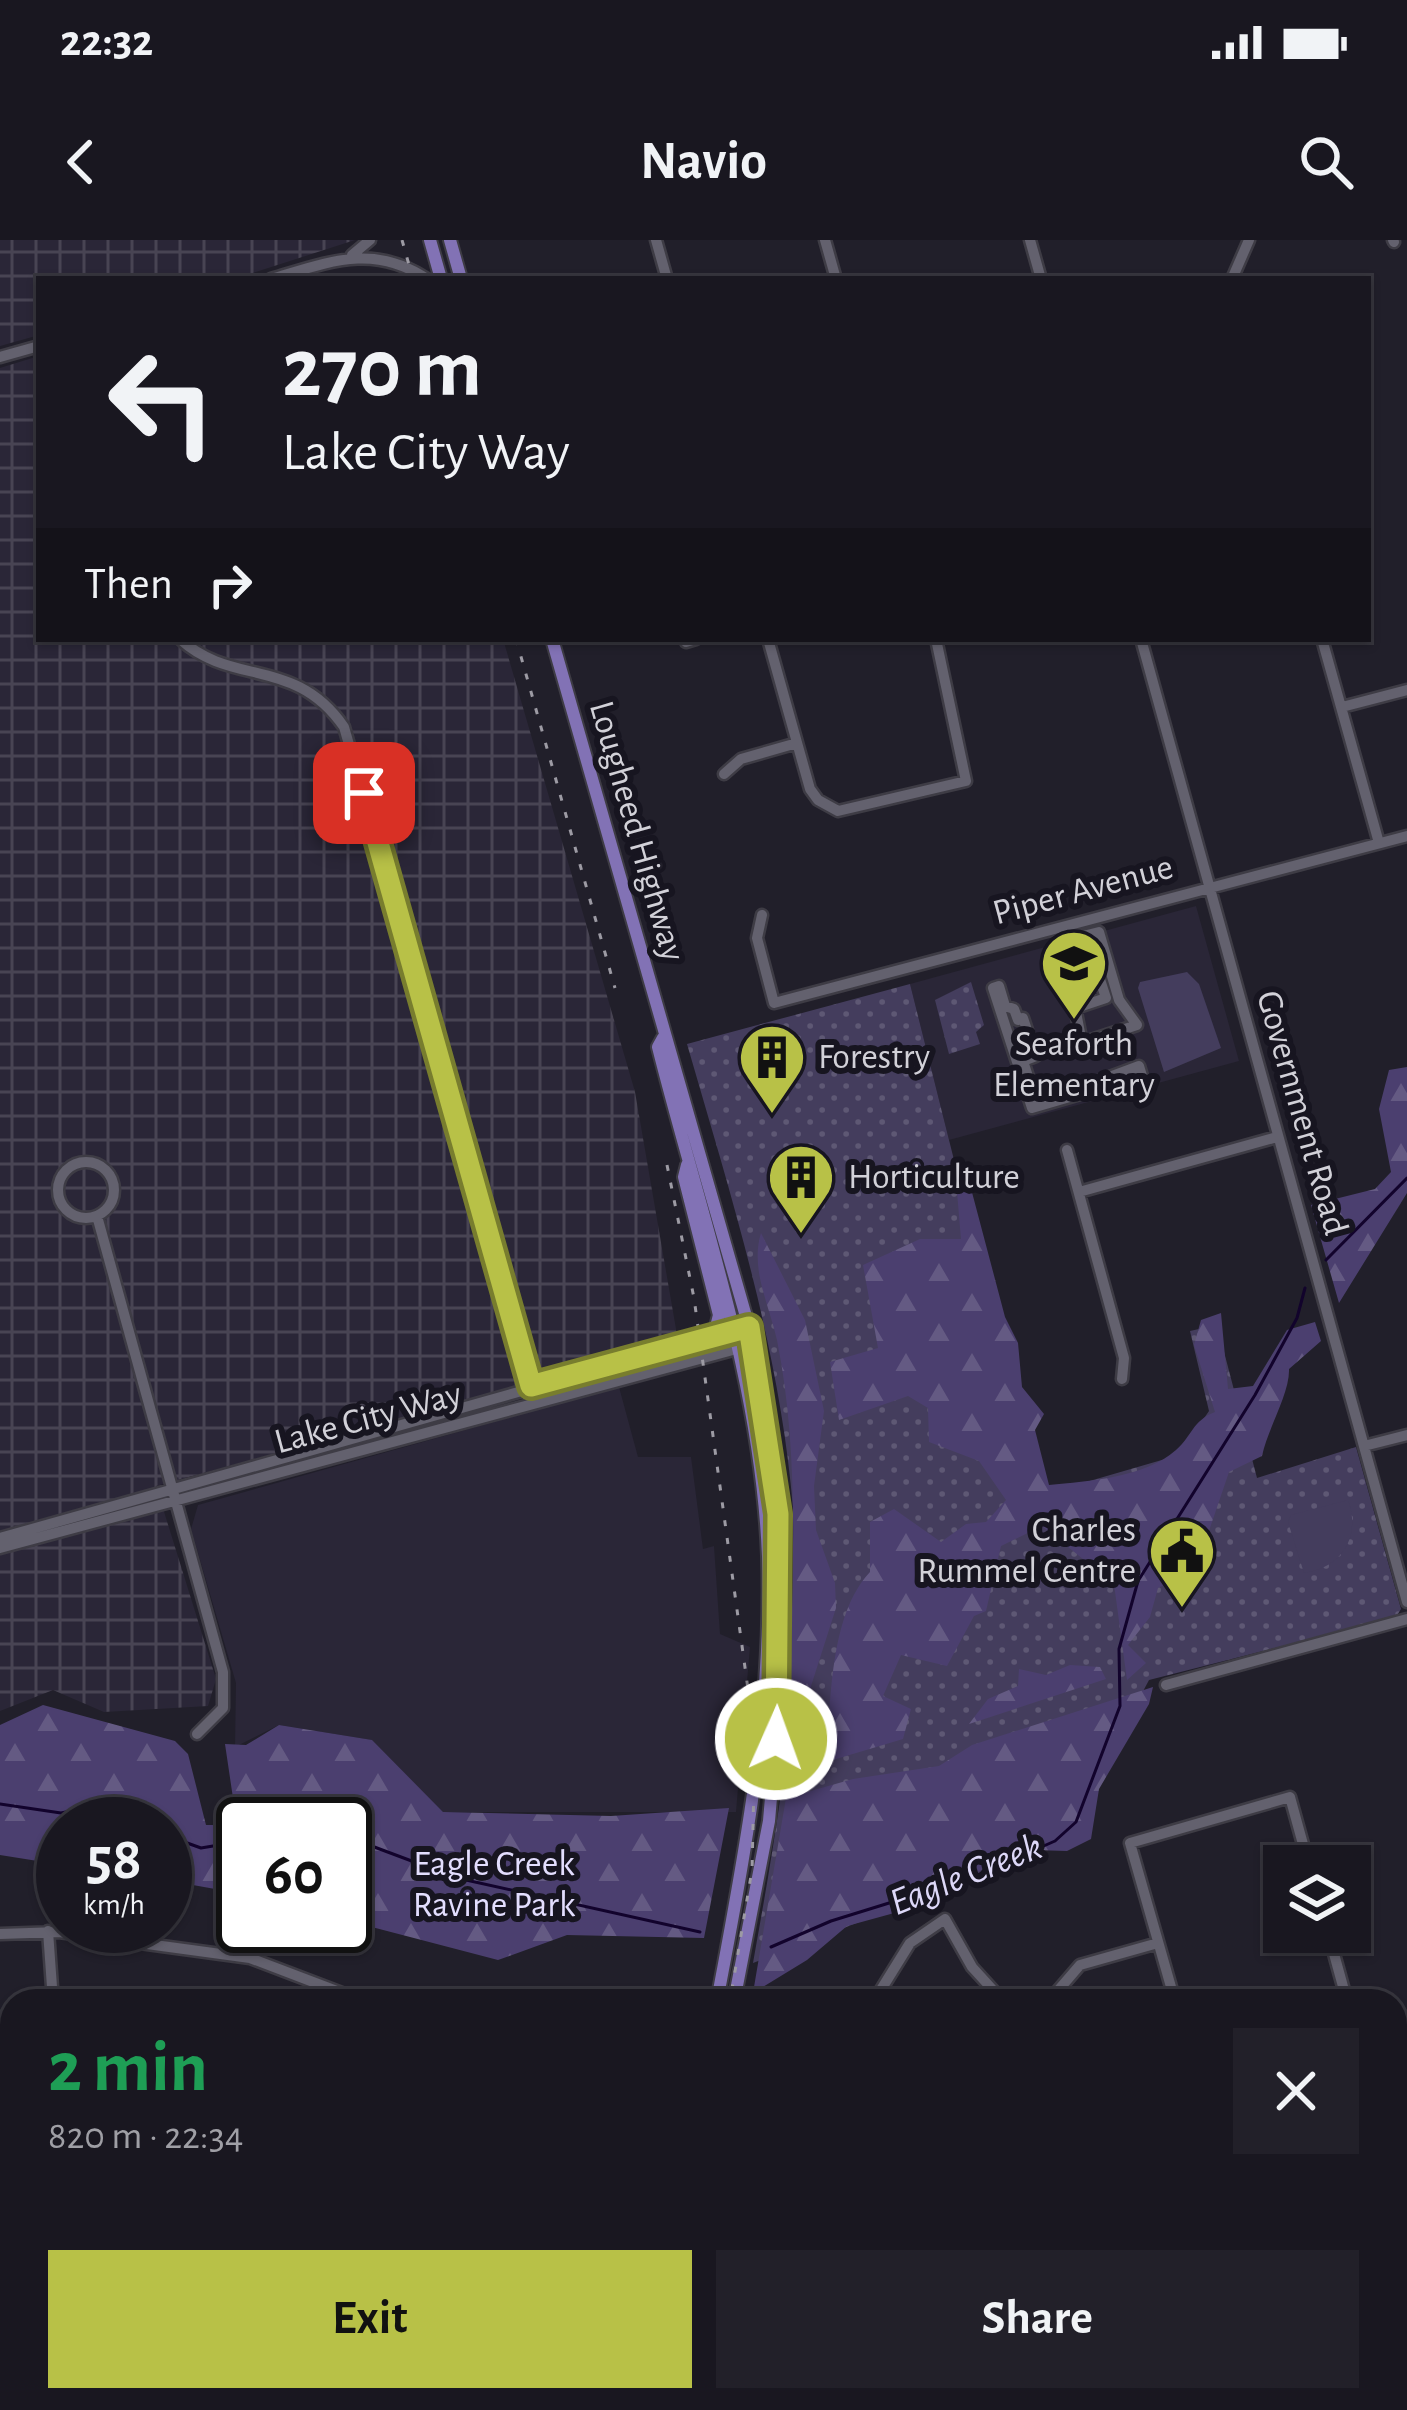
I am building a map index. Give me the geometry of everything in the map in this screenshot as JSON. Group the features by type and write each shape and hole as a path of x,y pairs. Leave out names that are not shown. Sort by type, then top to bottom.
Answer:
{"main road":[{"path":"430,240 440,276"},
{"path":"450,240 460,276"},
{"name":"Lougheed Highway","path":"554,642 663,1038 658,1047 737,1348 764,1508 767,1669 753,1809 719,1989"},
{"name":"Lougheed Highway","path":"663,1038 672,1043 749,1327 778,1514 778,1695 769,1820 736,1989"},
{"path":"687,1163 684,1177 719,1315 714,1335"}],"street":[{"path":"352,255 370,240"},
{"path":"656,240 666,276"},
{"path":"825,240 835,276"},
{"path":"1030,240 1040,276"},
{"path":"1233,276 1249,240"},
{"path":"281,276 352,255 391,259 422,276"},
{"path":"0,357 36,347"},
{"path":"184,642 208,658 315,692 344,727 537,1402"},
{"path":"769,642 810,789 827,807 850,811 966,782 937,642"},
{"name":"Government Road","path":"1142,642 1407,1602"},
{"path":"1323,642 1379,843"},
{"path":"1342,707 1407,689"},
{"path":"724,774 741,759 796,743"},
{"name":"Piper Avenue","path":"762,915 758,938 774,1003 1407,836"},
{"path":"1099,932 1119,1000 1136,1025 1082,1043 1075,1002 1078,1007 1106,998 1094,961 1084,964 1081,955 1066,960 1064,953 1086,948 1083,936 1099,932"},
{"path":"999,986 1005,1006 1014,1009 1018,1020 1023,1018 1030,1040 1024,1041 1027,1052 1034,1049 1036,1057 1022,1061 1037,1104 1139,1066 1142,1076 1032,1108 993,988 999,986"},
{"path":"1079,1192 1277,1137"},
{"path":"1067,1150 1124,1358 1122,1379"},
{"path":"91,1162 112,1179 110,1205 97,1216 70,1213 59,1198 60,1179 73,1166 91,1162"},
{"path":"97,1216 223,1672 223,1708 196,1734"},
{"name":"Lake City Way","path":"0,1538 749,1327"},
{"name":"Lake City Way","path":"0,1548 753,1345"},
{"path":"1364,1446 1407,1435"},
{"path":"1166,1684 1407,1619"},
{"path":"1171,1989 1130,1844 1290,1797 1304,1845"},
{"path":"881,1989 910,1942 945,1919 972,1967 992,1989"},
{"path":"0,1934 36,1932"},
{"path":"1059,1989 1080,1965 1158,1943"},
{"path":"192,1950 250,1958 331,1989"},
{"path":"49,1953 51,1989"},
{"path":"1334,1953 1344,1989"}],"shaded area":[{"path":"0,240 355,240 243,276 36,276 36,336 0,346"},
{"path":"36,357 36,642 504,642 635,1092 677,1335 502,1391 156,1486 216,1679 208,1706 104,1712 53,1690 0,1711 0,368"},
{"name":"Seaforth Elementary","path":"1196,906 1239,1061 949,1140 910,984"},
{"path":"1187,972 1199,984 1221,1048 1164,1072 1138,988 1140,982"},
{"path":"971,982 984,1025 976,1032 980,1044 949,1054 935,1000"},
{"path":"910,984 1038,1496 1179,1455 1209,1411 1190,1331 1217,1325 1257,1478 1356,1447 1401,1609 1396,1617 1149,1680 1072,1825 1030,1856 753,1963 788,1736 796,1622 793,1508 765,1331 687,1044"},
{"path":"619,1387 638,1457 691,1457 703,1549 714,1546 720,1634 750,1647 736,1812 443,1812 371,1740 279,1725 235,1747 236,1683 191,1529 198,1505"},
{"path":"1348,1500 1352,1526 1345,1548 1329,1564 1304,1573 1288,1522 1291,1515"}],"green space":[{"path":"1407,1067 1407,1193 1339,1303 1311,1205 1375,1189 1391,1172 1379,1109 1389,1070"},
{"path":"955,1168 969,1181 1005,1317 1018,1343 1022,1387 1044,1414 1035,1430 1049,1485 1148,1467 1176,1450 1197,1424 1215,1412 1194,1345 1201,1320 1221,1313 1228,1389 1253,1386 1287,1330 1315,1322 1321,1341 1289,1369 1262,1456 1229,1472 1196,1569 1158,1588 1150,1617 1128,1645 1146,1663 1127,1680 1114,1584 1042,1526 1001,1546 986,1611 974,1616 947,1666 901,1655 883,1696 911,1709 903,1739 826,1762 834,1661 847,1612 870,1572 870,1522 894,1509 941,1542 966,1524 986,1522 1006,1500 979,1461 929,1442 928,1408 908,1396 839,1420 830,1362 878,1348 863,1265 920,1239 961,1239"},
{"path":"761,1233 805,1320 824,1411 814,1486 816,1530 835,1583 836,1608 811,1686 809,1765 791,1773 791,1448 777,1340 759,1273"},
{"path":"1070,1665 1100,1667 1106,1679 969,1724 988,1699 1018,1686 1019,1669 1046,1675"},
{"path":"1153,1687 1149,1704 1099,1789 1091,1839 1067,1851 1034,1850 953,1881 927,1904 847,1926 807,1960 754,1989 786,1798 853,1779 939,1766 972,1745"},
{"name":"Eagle Creek Ravine Park","path":"43,1705 175,1741 188,1754 206,1825 216,1825 216,1889 192,1885 192,1797 36,1797 36,1861 0,1855 0,1725"},
{"name":"Eagle Creek Ravine Park","path":"279,1725 372,1740 443,1812 611,1816 729,1808 704,1938 567,1935 498,1960 372,1927 372,1797 233,1797 225,1744 246,1745"}],"waterway":[{"name":"Eagle Creek","path":"1326,1260 1407,1178"},
{"name":"Eagle Creek","path":"771,1947 831,1921 973,1877 1055,1841 1076,1822 1120,1706 1119,1649 1138,1581 1255,1395 1297,1318 1305,1288"},
{"name":"Eagle Creek","path":"0,1804 36,1809"},
{"name":"Eagle Creek","path":"192,1845 216,1846"},
{"name":"Eagle Creek","path":"372,1846 457,1878 700,1932"}],"railway":[{"path":"402,240 412,276"},
{"path":"517,642 615,988"},
{"path":"667,1165 694,1298 755,1740 752,1870 732,1989"}],"place":[{"name":"Seaforth Elementary","path":"1074,1022"},
{"name":"Forestry","path":"772,1116"},
{"name":"Horticulture","path":"801,1236"},
{"name":"Charles Rummel Centre","path":"1182,1610"}],"route":[{"path":"364,793 531,1386 749,1327 778,1514 781,1601 776,1739"}]}
